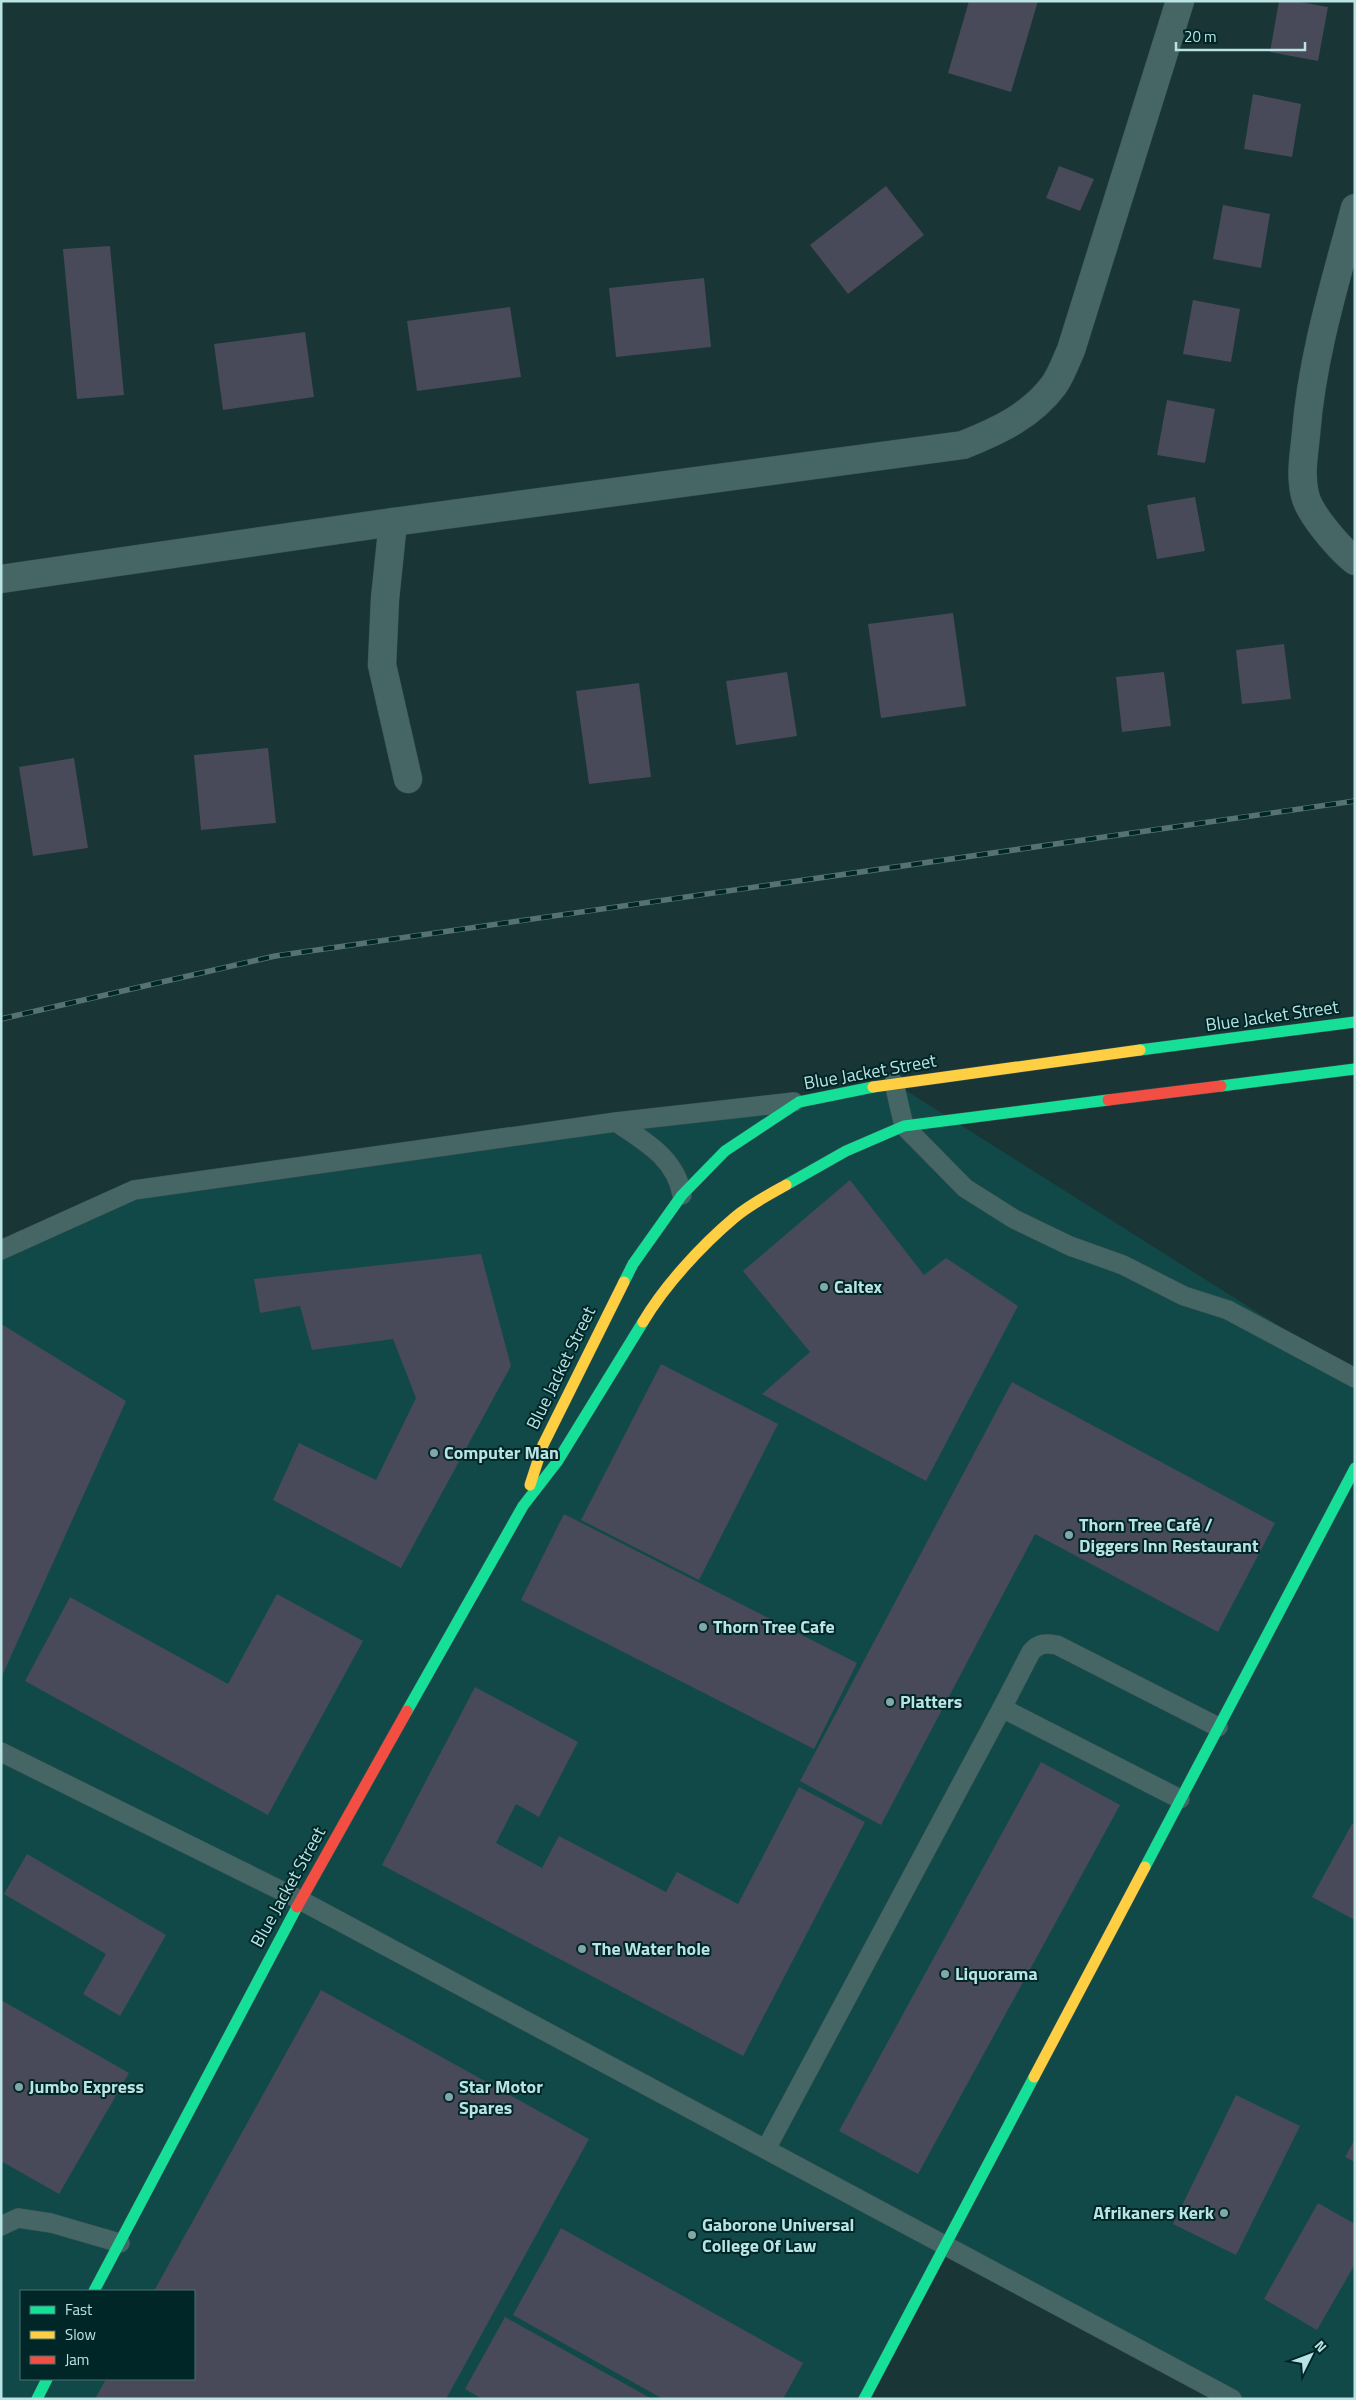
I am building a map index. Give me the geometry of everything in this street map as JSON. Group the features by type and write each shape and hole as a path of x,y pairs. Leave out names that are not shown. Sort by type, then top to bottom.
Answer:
{"highway":[{"name":"Blue Jacket Street","path":"523,1506 543,1445 633,1264 682,1195 725,1151 799,1102 894,1083 1355,1022"},
{"name":"Blue Jacket Street","path":"95,2290 300,1900 523,1506 557,1462 655,1302 710,1241 735,1217 764,1197 846,1152 904,1126 1355,1070"},
{"path":"864,2399 1355,1468"},
{"path":"37,2399 46,2380"}],"street":[{"path":"1,579 393,522 964,445 1000,430 1029,411 1055,384 1071,350 1180,1"},
{"path":"1355,208 1318,345 1309,394 1302,472 1305,497 1335,544 1355,561"},
{"path":"393,522 382,665 408,779"}],"lane":[{"path":"894,1083 904,1126 965,1188 1014,1219 1070,1246 1123,1266 1184,1296 1228,1310 1355,1378"},
{"path":"1,1250 134,1190 616,1122 799,1102"},
{"path":"616,1122 664,1158 680,1180 682,1195"},
{"path":"766,2149 1031,1652 1037,1645 1057,1645 1218,1727"},
{"path":"1002,1708 1180,1799"},
{"path":"1,1752 300,1900 1232,2399"},
{"path":"1,2226 18,2218 51,2223 120,2243"}],"shaded area":[{"path":"894,1083 1355,1374 1355,2399 1232,2399 945,2245 864,2399 1,2399 1,1250 134,1190"}],"building":[{"path":"969,1 1038,1 1011,92 948,73"},
{"path":"1279,1 1295,1 1328,7 1318,61 1270,52"},
{"path":"1253,94 1301,104 1292,157 1244,149"},
{"path":"1059,166 1094,179 1080,211 1046,198"},
{"path":"886,186 924,235 848,294 810,245"},
{"path":"1223,205 1270,214 1261,268 1213,259"},
{"path":"110,246 124,395 77,399 63,249"},
{"path":"704,278 711,347 616,357 609,288"},
{"path":"1193,300 1240,309 1231,362 1183,354"},
{"path":"510,307 521,377 417,391 407,321"},
{"path":"305,332 314,397 223,410 214,344"},
{"path":"1167,400 1215,409 1205,463 1157,455"},
{"path":"1195,497 1205,551 1157,559 1147,505"},
{"path":"953,613 966,706 881,718 868,624"},
{"path":"1284,644 1291,699 1242,704 1236,650"},
{"path":"787,672 797,736 736,745 726,681"},
{"path":"1164,672 1171,726 1122,732 1116,677"},
{"path":"639,683 651,777 589,784 576,691"},
{"path":"268,748 276,823 201,830 194,755"},
{"path":"74,758 88,848 33,856 19,767"},
{"path":"850,1180 924,1275 946,1258 1018,1306 926,1481 762,1394 810,1352 743,1271"},
{"path":"481,1254 511,1366 401,1568 273,1500 299,1443 376,1480 416,1398 393,1339 312,1350 300,1306 260,1313 254,1279"},
{"path":"3,1325 126,1401 1,1678 1,1326"},
{"path":"661,1364 778,1424 699,1580 581,1520"},
{"path":"1012,1382 1275,1523 1218,1632 1035,1534 881,1825 800,1781"},
{"path":"564,1514 857,1663 814,1749 521,1600"},
{"path":"277,1594 363,1641 268,1815 25,1681 70,1597 228,1684"},
{"path":"475,1687 578,1742 539,1817 516,1804 496,1843 542,1868 559,1836 666,1892 677,1872 738,1904 799,1787 865,1822 743,2056 382,1865"},
{"path":"1041,1762 1120,1805 918,2174 839,2131"},
{"path":"1352,1824 1355,1825 1355,1920 1312,1897"},
{"path":"27,1854 166,1935 120,2016 83,1994 106,1954 4,1894"},
{"path":"321,1990 589,2139 446,2399 95,2399 105,2380 195,2380 195,2290 155,2290"},
{"path":"1,2000 129,2073 59,2194 1,2161"},
{"path":"1236,2095 1300,2126 1236,2255 1173,2224"},
{"path":"1355,2139 1355,2162 1345,2157"},
{"path":"1318,2203 1355,2224 1355,2264 1317,2330 1264,2299"},
{"path":"561,2228 803,2363 783,2399 663,2399 513,2315"},
{"path":"505,2317 652,2399 482,2399 465,2389"}],"railway":[{"path":"1,1019 275,956 1355,801"}],"traffic: fast":[{"path":"1140,1050 1355,1022"},
{"path":"1221,1086 1355,1069"},
{"path":"624,1282 633,1264 682,1195 725,1151 799,1102 873,1087"},
{"path":"786,1185 846,1151 904,1126 1108,1100"},
{"path":"407,1711 523,1506 557,1462 643,1322"},
{"path":"1145,1867 1355,1468"},
{"path":"95,2290 297,1907"},
{"path":"864,2399 1034,2077"},
{"path":"37,2399 46,2380"}],"traffic: slow":[{"path":"873,1087 1140,1050"},
{"path":"643,1322 673,1280 709,1241 746,1209 786,1185"},
{"path":"530,1485 543,1445 624,1282"},
{"path":"1034,2077 1145,1867"}],"traffic: jam":[{"path":"1108,1100 1221,1086"},
{"path":"297,1907 407,1711"}],"place":[{"name":"Caltex","path":"824,1287"},
{"name":"Computer Man","path":"434,1453"},
{"name":"Thorn Tree Café / Diggers Inn Restaurant","path":"1069,1535"},
{"name":"Thorn Tree Cafe","path":"703,1627"},
{"name":"Platters","path":"890,1702"},
{"name":"The Water hole","path":"582,1949"},
{"name":"Liquorama","path":"945,1974"},
{"name":"Jumbo Express","path":"19,2087"},
{"name":"Star Motor Spares","path":"449,2097"},
{"name":"Afrikaners Kerk","path":"1224,2213"},
{"name":"Gaborone Universal College Of Law","path":"692,2235"}]}
